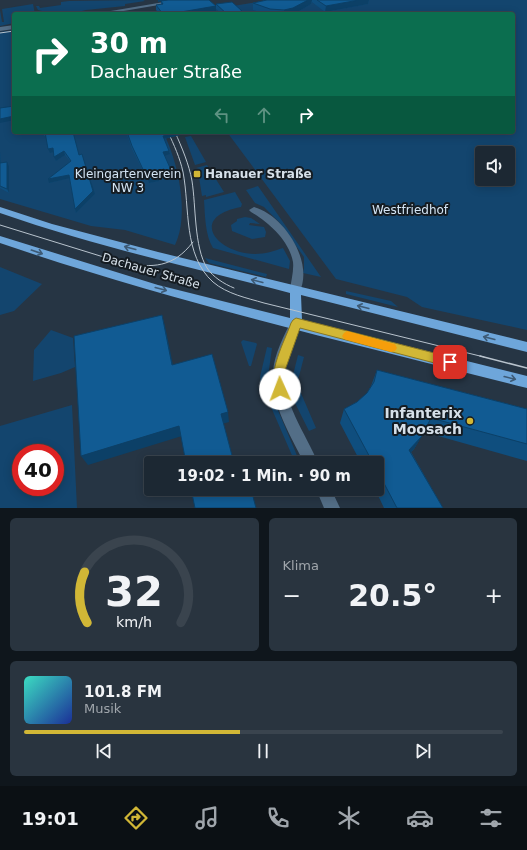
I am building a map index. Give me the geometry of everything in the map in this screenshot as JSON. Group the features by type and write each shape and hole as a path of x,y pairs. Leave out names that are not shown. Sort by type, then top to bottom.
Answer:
{"main road":[{"name":"Dachauer Straße","path":"0,210 50,227 163,257 527,347"},
{"name":"Dachauer Straße","path":"0,239 158,289 527,382"},
{"path":"295,290 296,323"}],"street":[{"path":"109,12 186,0"},
{"path":"0,29 12,27"},
{"path":"254,210 270,220 281,232 295,254 298,267 295,290"},
{"path":"296,323 278,373 280,389 308,456"},
{"path":"326,496 332,508"}],"green space":[{"name":"Westfriedhof","path":"269,0 527,0 527,330 422,307 407,297 336,279 228,134 515,134 515,12 196,12"},
{"path":"145,1 125,4 125,6 78,12 42,12 38,10 36,6 39,6 40,8 61,5 61,2"},
{"path":"33,4 35,12 12,12 12,23 0,26 0,10 2,22 4,22 2,9"},
{"name":"Kleingartenverein NW 3","path":"12,30 12,134 164,134 177,173 182,204 182,219 175,245 125,230 91,226 0,199 0,32"},
{"path":"191,136 206,162 195,165 185,137"},
{"path":"207,165 224,192 206,197 206,195 202,196 199,177 202,177 200,169 196,168"},
{"path":"258,186 321,277 303,273 304,257 279,222 264,207 255,203 246,190"},
{"path":"235,192 242,204 241,207 225,212 215,218 212,226 214,234 219,241 229,248 241,252 259,254 283,248 290,261 289,269 213,248 208,237 204,200"},
{"path":"245,217 251,218 260,224 250,223 249,225 264,227 266,232 265,237 252,239 232,231 231,225 237,221 237,219"},
{"path":"205,258 267,274 266,277 209,263"},
{"path":"0,267 42,284 14,311 0,315"},
{"path":"346,291 391,301 398,307 346,294"},
{"path":"51,330 73,338 75,367 61,373 33,381 34,350"},
{"path":"243,340 257,344 251,366 249,366 241,342"},
{"path":"267,347 272,348 267,384 297,456 292,456 261,384 260,377"},
{"path":"298,355 304,357 297,384 316,428 309,431 295,403 290,387"},
{"path":"72,405 77,508 0,508 0,426"}],"building":[{"path":"209,0 216,6 181,12 161,12 156,5 163,4 161,1"},
{"path":"267,0 308,0 293,8 284,10 270,9 253,3"},
{"path":"317,0 359,0 326,6"},
{"path":"232,2 242,11 225,12 216,4"},
{"path":"12,106 12,116 0,119 0,108"},
{"path":"45,134 74,134 79,155 82,154 93,191 75,209 69,175 48,179 71,161 64,151 54,157 53,148 48,149"},
{"path":"128,134 171,134 163,136 169,151 163,152 171,170 157,173 159,177 148,180"},
{"path":"7,162 7,189 0,186 0,163"},
{"path":"162,315 172,365 212,354 228,412 221,414 232,456 185,456 179,426 81,456 74,336"},
{"path":"377,370 527,409 527,444 431,418 422,436 409,450 443,508 397,508 384,483 384,456 369,456 344,409 357,402 367,393 374,382"},
{"path":"192,496 253,496 256,508 195,508"}],"tram line":[{"path":"0,33 12,31"},
{"path":"169,134 179,157 183,172 192,243"},
{"path":"176,134 191,175 196,226 203,259 207,268 212,274 234,288"},
{"path":"0,225 123,263 134,265 162,264 178,257 192,243"},
{"path":"192,243 203,271 213,282 224,290 264,303 482,356"},
{"path":"482,356 527,368"}],"slow traffic":[{"path":"347,336 391,348"}],"place":[{"name":"Hanauer Straße","path":"197,174"},
{"name":"Infanterix Moosach","path":"470,421"}],"route":[{"path":"280,389 278,373 296,323 450,362"}]}
